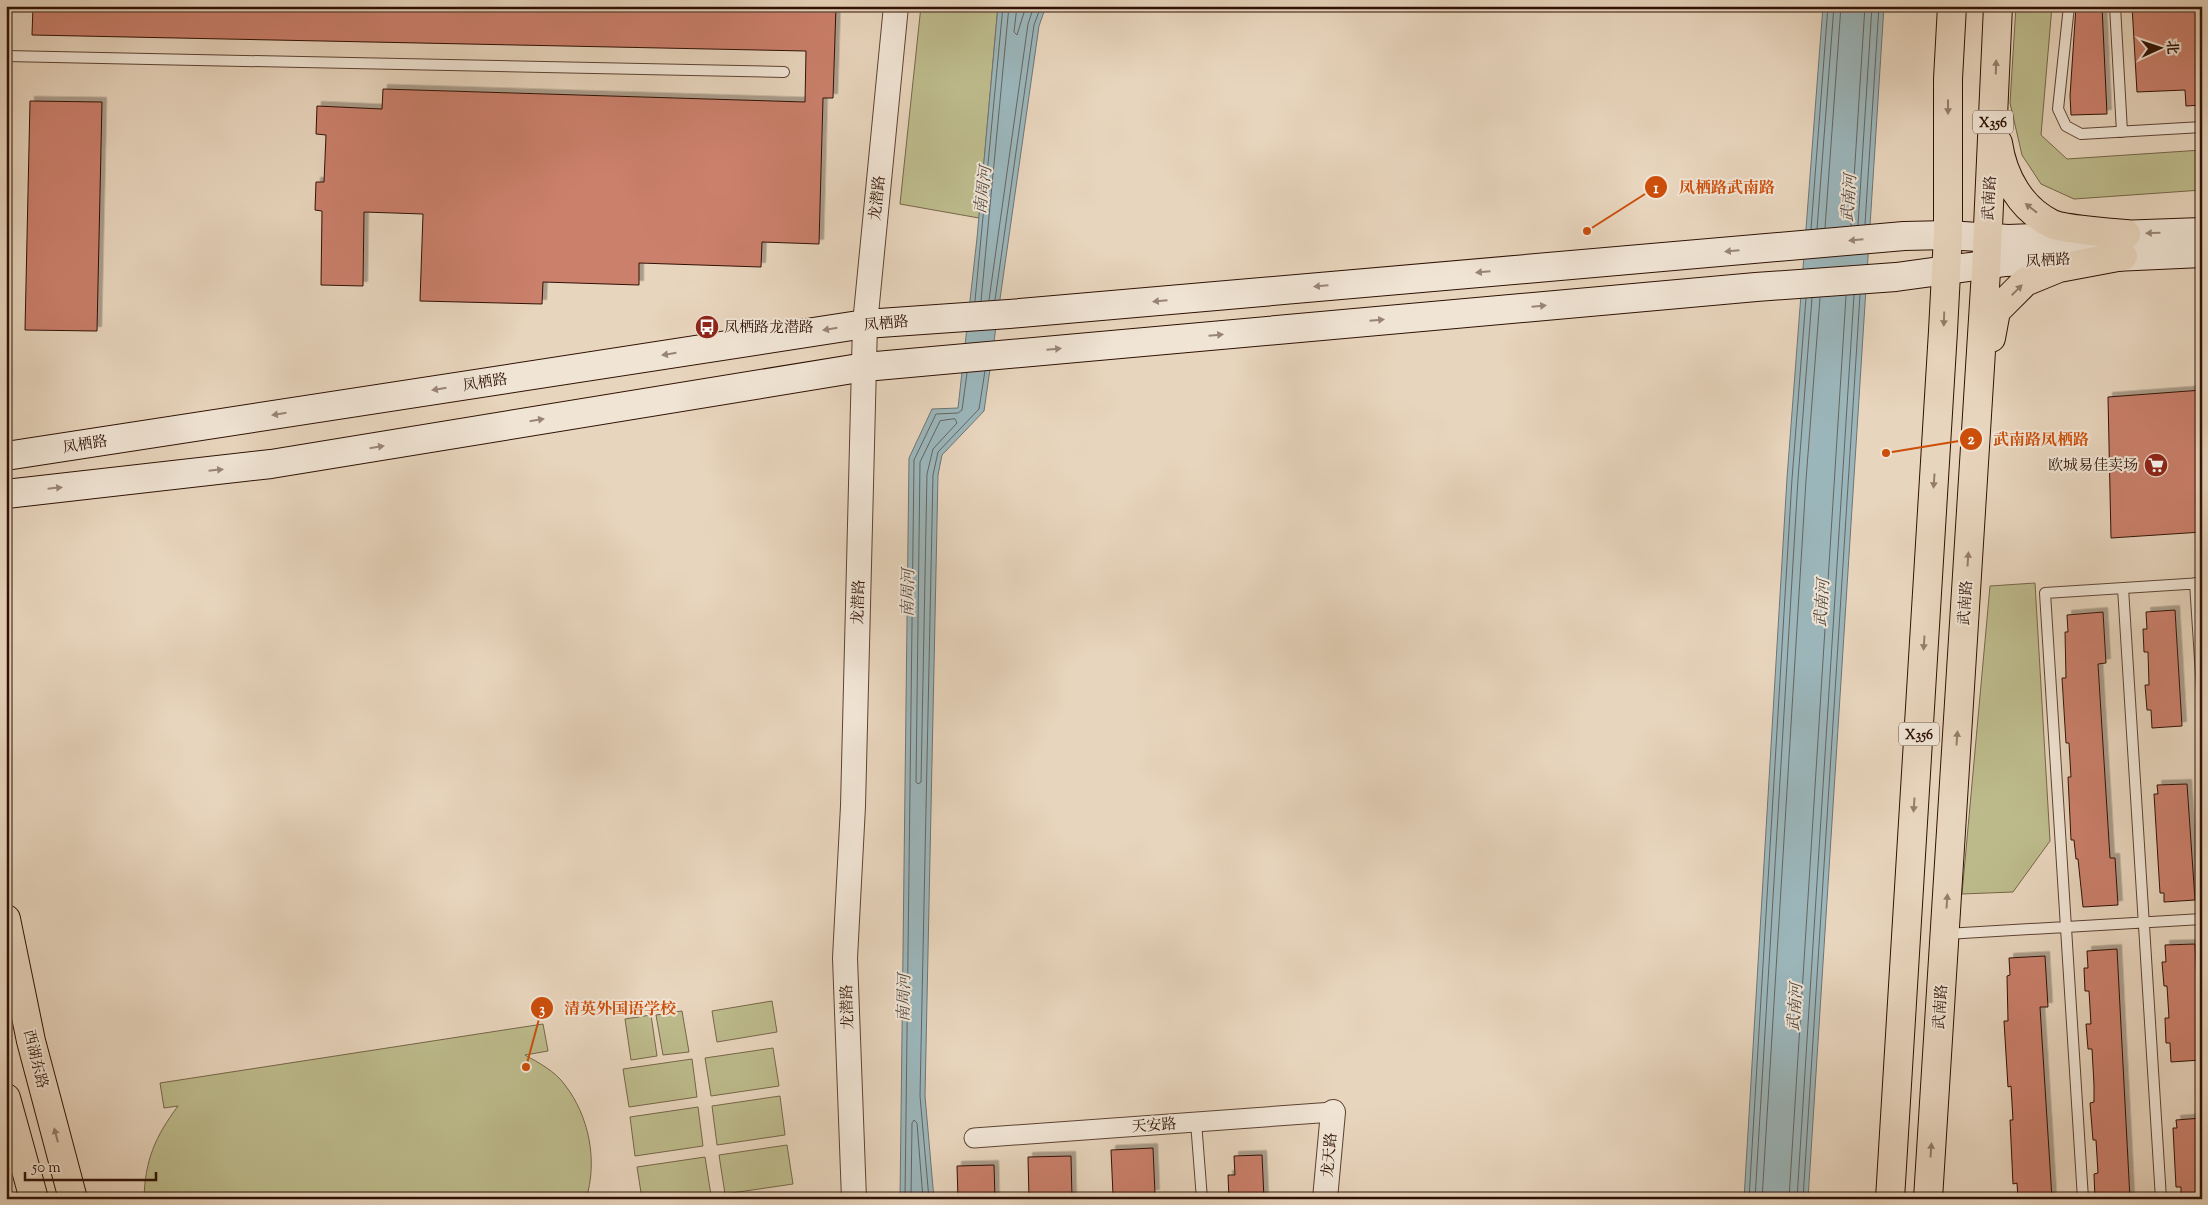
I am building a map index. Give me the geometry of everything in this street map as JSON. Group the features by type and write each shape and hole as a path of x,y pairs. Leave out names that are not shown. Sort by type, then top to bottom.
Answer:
{"main road":[{"name":"X356","path":"1890,1199 1948,235 1948,79 1952,6"},
{"name":"武南路","path":"1928,1199 1987,252 1998,6"},
{"path":"1994,104 2000,160 2018,197 2053,225 2124,245"},
{"name":"凤栖路","path":"865,367 1756,287 1784,287 1896,277 1946,270 1987,252 2124,245 2202,232"},
{"name":"凤栖路","path":"6,456 864,324 1010,314 1904,236 1948,235 1987,252"},
{"name":"凤栖路","path":"2124,245 2202,253"},
{"path":"1978,398 1996,311 2025,282 2124,245"},
{"path":"6,494 271,464 865,367"},
{"name":"西湖东路","path":"6,918 31,1041 73,1199"},
{"path":"6,1098 34,1199"}],"street":[{"name":"龙潜路","path":"854,1199 845,958 853,806 865,367 864,324 896,6"},
{"name":"天安路","path":"974,1138 1333,1112"},
{"name":"龙天路","path":"1325,1199 1333,1112"}],"lane":[{"path":"2069,6 2058,109 2066,126 2081,134 2202,127"},
{"path":"2115,6 2122,132"},
{"path":"6,56 784,72"},
{"path":"2083,1199 2044,593 2199,583 2202,690"},
{"path":"2123,588 2161,1199"},
{"path":"1945,934 2202,919"},
{"path":"1196,1122 1202,1199"}],"shaded area":[{"path":"921,6 998,6 979,218 900,204"},
{"path":"2016,6 2052,6 2041,135 2067,159 2202,150 2202,190 2074,199 2041,184 2022,155 2010,103"},
{"path":"2035,583 2050,841 2013,892 1962,894 1990,586"},
{"path":"772,1001 777,1032 717,1042 712,1011"},
{"path":"682,1011 689,1052 663,1055 656,1015"},
{"path":"651,1015 657,1056 631,1060 625,1019"},
{"path":"543,1024 548,1051 525,1055 561,1080 580,1111 589,1139 591,1154 590,1184 586,1199 144,1199 146,1172 157,1139 178,1106 164,1108 160,1083"},
{"path":"773,1048 779,1086 711,1096 705,1058"},
{"path":"692,1059 697,1097 629,1107 623,1069"},
{"path":"780,1096 785,1135 717,1145 712,1106"},
{"path":"698,1107 703,1146 635,1156 630,1117"},
{"path":"787,1145 793,1184 725,1194 719,1155"},
{"path":"705,1157 711,1195 686,1199 642,1199 637,1167"}],"water":[{"name":"南周河","path":"998,6 1046,6 1039,26 984,411 942,455 938,475 925,1096 934,1199 900,1199 909,458 932,409 958,408 977,238"},
{"name":"武南河","path":"1823,6 1884,6 1808,1199 1744,1199 1787,478"}],"building":[{"path":"33,6 836,6 833,98 823,98 819,244 762,242 761,267 639,263 639,285 543,282 542,304 420,301 423,214 364,212 363,286 321,285 322,211 315,210 316,182 324,182 326,135 316,134 317,106 382,109 383,89 805,102 806,51 32,35"},
{"path":"2076,6 2102,6 2107,114 2071,115 2070,96"},
{"path":"2132,6 2197,6 2202,105 2186,106 2185,90 2137,92"},
{"path":"30,101 102,102 97,331 25,330"},
{"name":"欧城易佳卖场","path":"2202,390 2202,532 2111,538 2108,397"},
{"path":"2175,610 2182,726 2152,728 2151,710 2147,710 2145,685 2149,685 2148,652 2144,652 2143,629 2147,629 2146,612"},
{"path":"2103,612 2106,663 2098,664 2110,858 2115,858 2118,905 2083,907 2078,859 2076,859 2074,840 2071,840 2068,777 2071,777 2069,743 2066,743 2062,678 2066,678 2065,632 2068,632 2067,615"},
{"path":"2187,784 2195,900 2164,902 2164,893 2160,893 2154,794 2158,794 2157,785"},
{"path":"2195,944 2201,1060 2171,1062 2170,1043 2166,1043 2165,1018 2169,1018 2167,986 2164,986 2162,962 2166,962 2165,945"},
{"path":"2117,949 2130,1199 2095,1199 2094,1174 2098,1173 2096,1140 2093,1140 2090,1103 2094,1102 2094,1085 2092,1049 2088,1049 2086,1024 2091,1024 2089,991 2085,991 2084,968 2088,968 2087,951"},
{"path":"2045,956 2048,1007 2040,1007 2052,1199 2018,1199 2017,1183 2013,1184 2010,1120 2013,1120 2011,1086 2008,1087 2004,1021 2008,1021 2007,976 2010,975 2009,958"},
{"path":"2202,1118 2202,1199 2181,1199 2181,1187 2176,1187 2173,1128 2177,1128 2176,1120"},
{"path":"1153,1148 1155,1194 1113,1195 1111,1150"},
{"path":"1262,1155 1264,1199 1229,1199 1228,1175 1235,1175 1234,1156"},
{"path":"1071,1156 1072,1199 1029,1199 1028,1157"},
{"path":"994,1165 995,1199 958,1199 957,1166"}],"place":[{"name":"凤栖路武南路","path":"1587,231"},
{"name":"凤栖路龙潜路","path":"707,327"},
{"name":"武南路凤栖路","path":"1886,453"},
{"name":"欧城易佳卖场","path":"2156,465"},
{"name":"清英外国语学校","path":"526,1067"}]}
